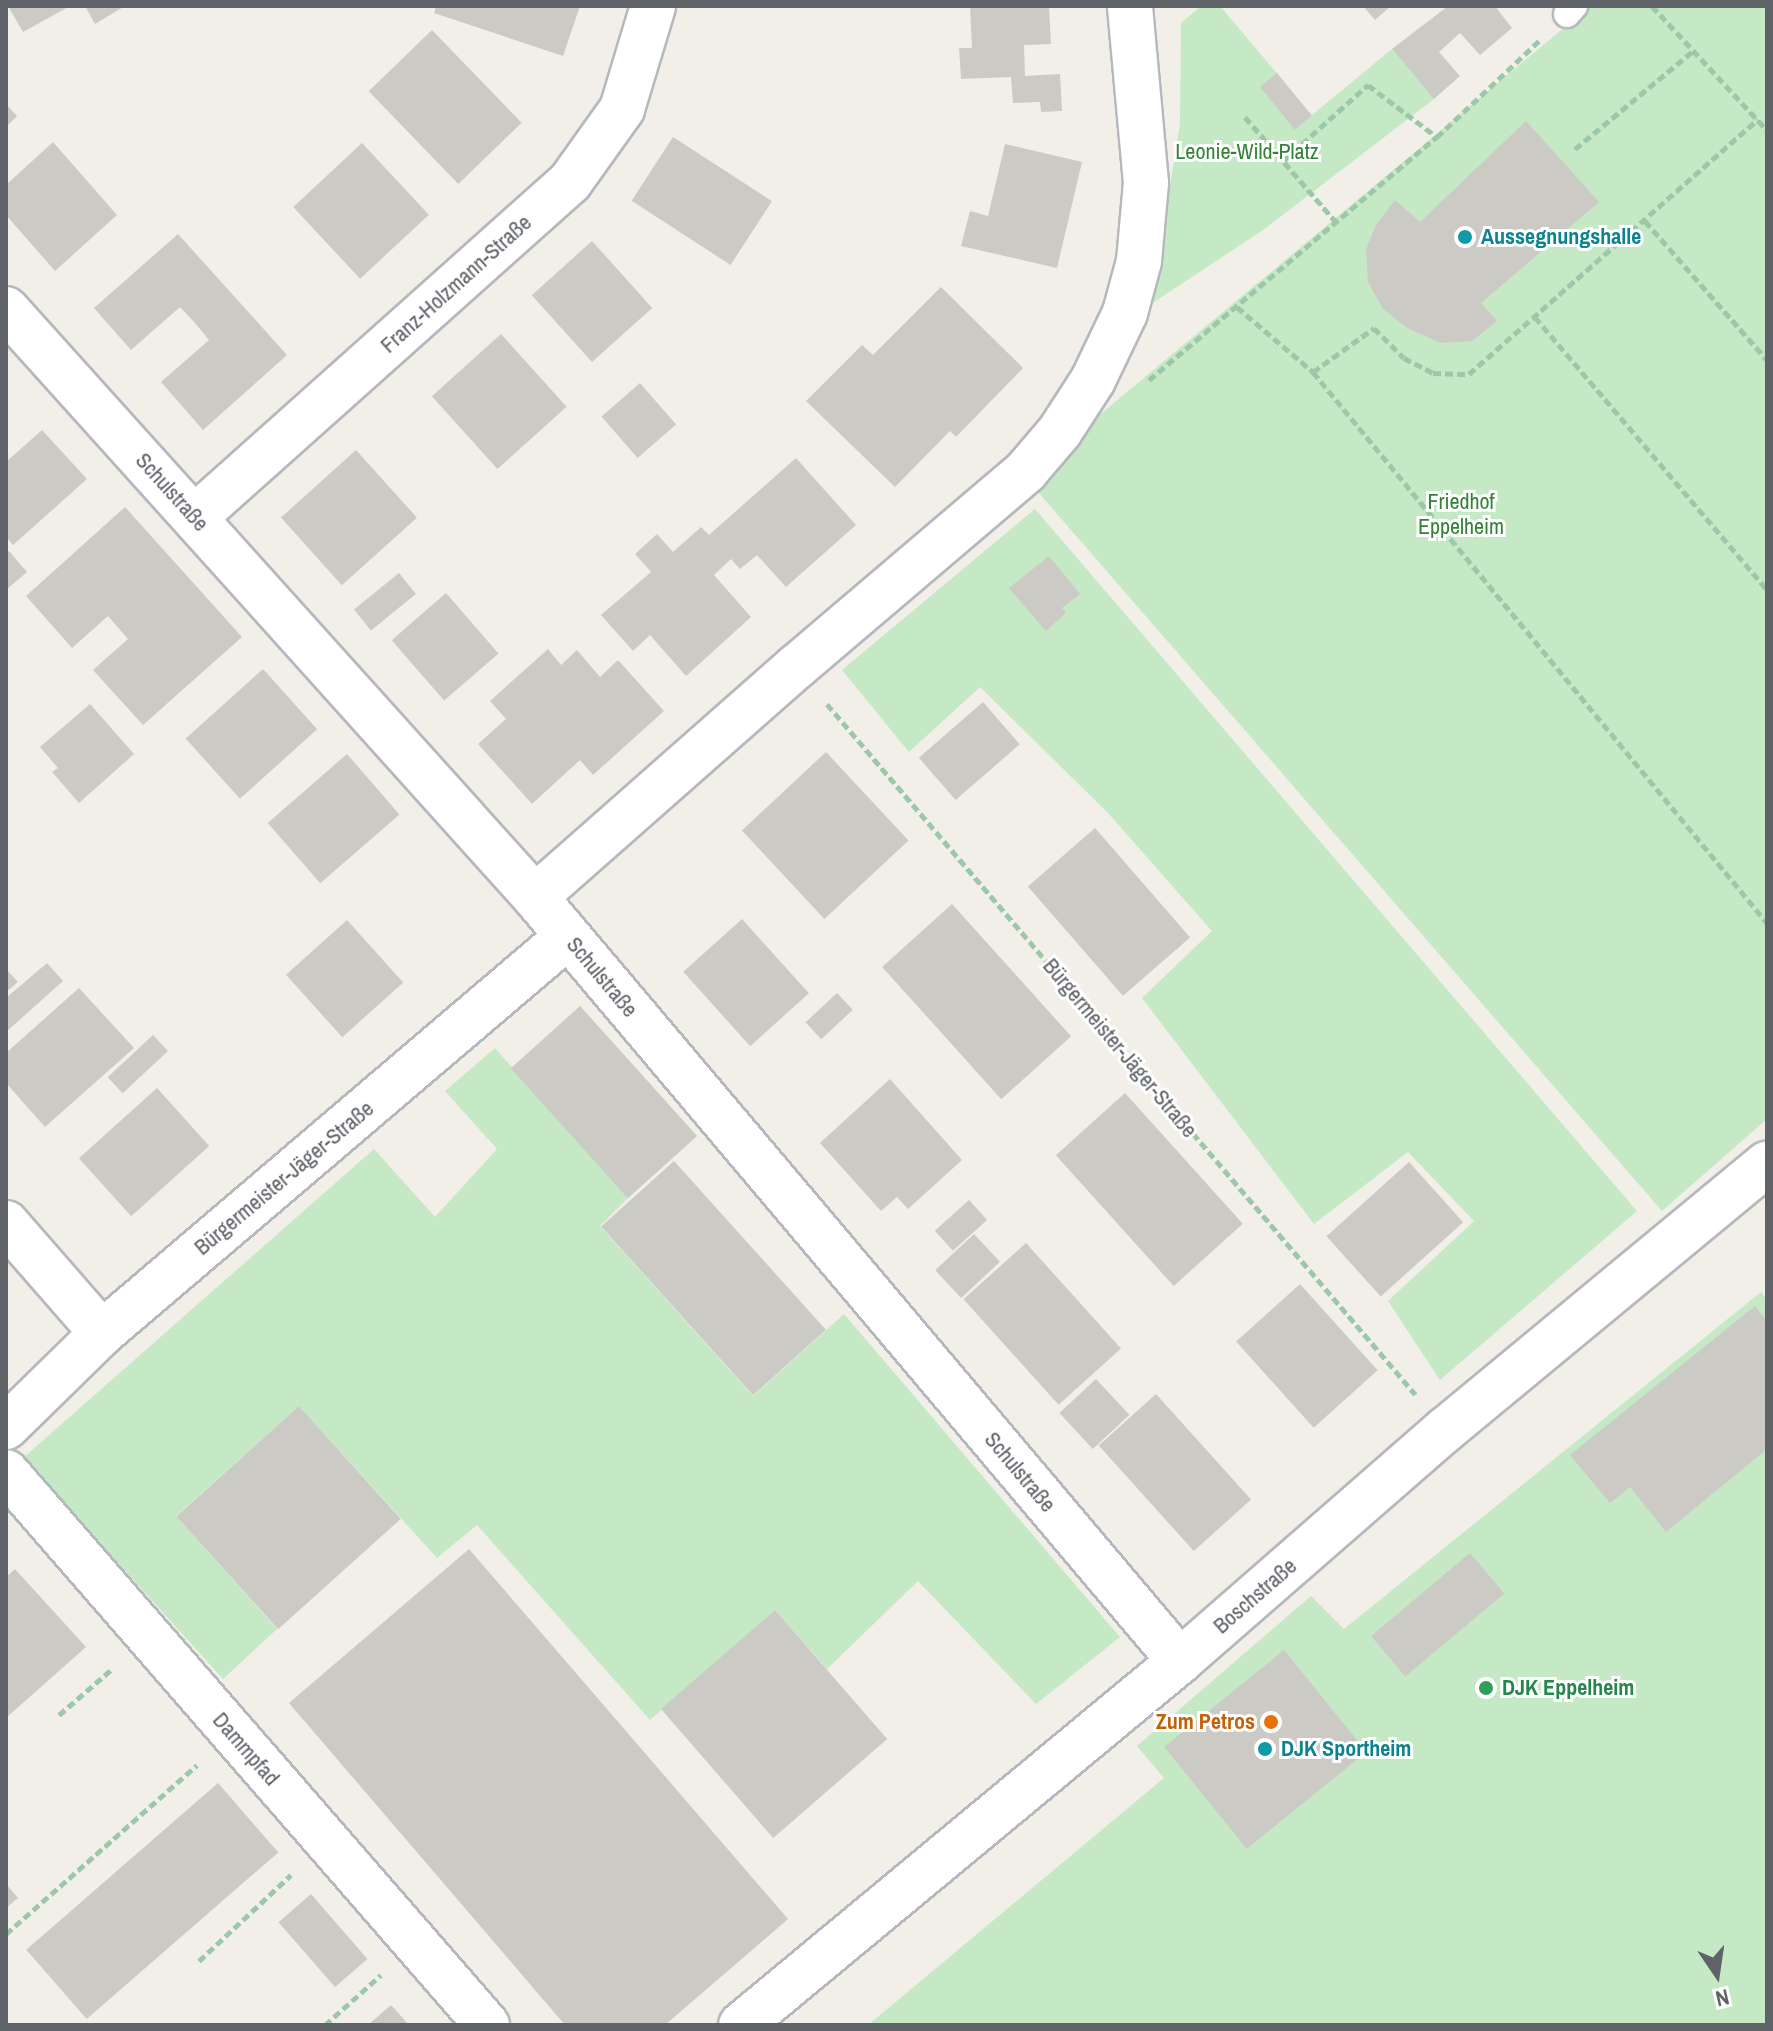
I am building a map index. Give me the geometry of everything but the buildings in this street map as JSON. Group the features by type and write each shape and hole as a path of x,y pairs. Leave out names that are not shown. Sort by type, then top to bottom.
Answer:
{"street":[{"name":"Franz-Holzmann-Straße","path":"195,517 570,182 622,109 653,6"},
{"path":"535,897 796,667 1026,471 1060,431 1093,380 1125,313 1139,261 1146,183 1130,6"},
{"name":"Schulstraße","path":"6,309 535,897 1180,1661"},
{"name":"Bürgermeister-Jäger-Straße","path":"6,1427 102,1333 568,936"},
{"name":"Boschstraße","path":"747,2023 1180,1661 1445,1430 1767,1164"},
{"path":"6,1223 102,1333"},
{"name":"Dammpfad","path":"6,1472 487,2025"}],"path":[{"path":"1652,6 1767,130"},
{"path":"1146,382 1437,137 1571,10"},
{"path":"1575,149 1693,51"},
{"path":"1284,160 1368,85 1437,137"},
{"path":"1245,117 1336,222"},
{"path":"1313,372 1374,328 1404,358 1433,373 1469,374 1758,119"},
{"path":"1645,221 1767,360"},
{"path":"1237,307 1313,372 1767,923"},
{"path":"1535,317 1767,590"},
{"name":"Bürgermeister-Jäger-Straße","path":"796,667 1445,1430"},
{"path":"59,1715 149,1636"},
{"path":"6,1934 233,1734"},
{"path":"199,1961 328,1842"},
{"path":"325,2025 417,1944"}],"green space":[{"name":"Leonie-Wild-Platz","path":"1201,6 1220,6 1312,115 1392,49 1434,99 1263,230 1151,304 1180,124 1181,23"},
{"name":"Friedhof Eppelheim","path":"1590,6 1767,6 1767,1119 1662,1211 1025,477"},
{"path":"1035,509 1637,1211 1440,1380 1388,1301 1474,1221 1408,1152 1314,1224 1142,998 1212,931 1108,813 980,687 909,752 842,670"},
{"path":"495,1048 628,1198 600,1226 753,1396 844,1314 1120,1637 1036,1704 918,1581 827,1669 775,1610 650,1720 477,1525 437,1558 299,1406 176,1516 277,1629 223,1679 23,1458 374,1149 435,1217 497,1149 445,1091"},
{"name":"DJK Eppelheim","path":"1761,1292 1767,1300 1767,2025 868,2025 1164,1778 1137,1746 1311,1596 1344,1629"}],"place":[{"name":"Aussegnungshalle","path":"1465,237"},
{"name":"DJK Eppelheim","path":"1486,1688"},
{"name":"Zum Petros","path":"1271,1722"},
{"name":"DJK Sportheim","path":"1265,1749"}]}
